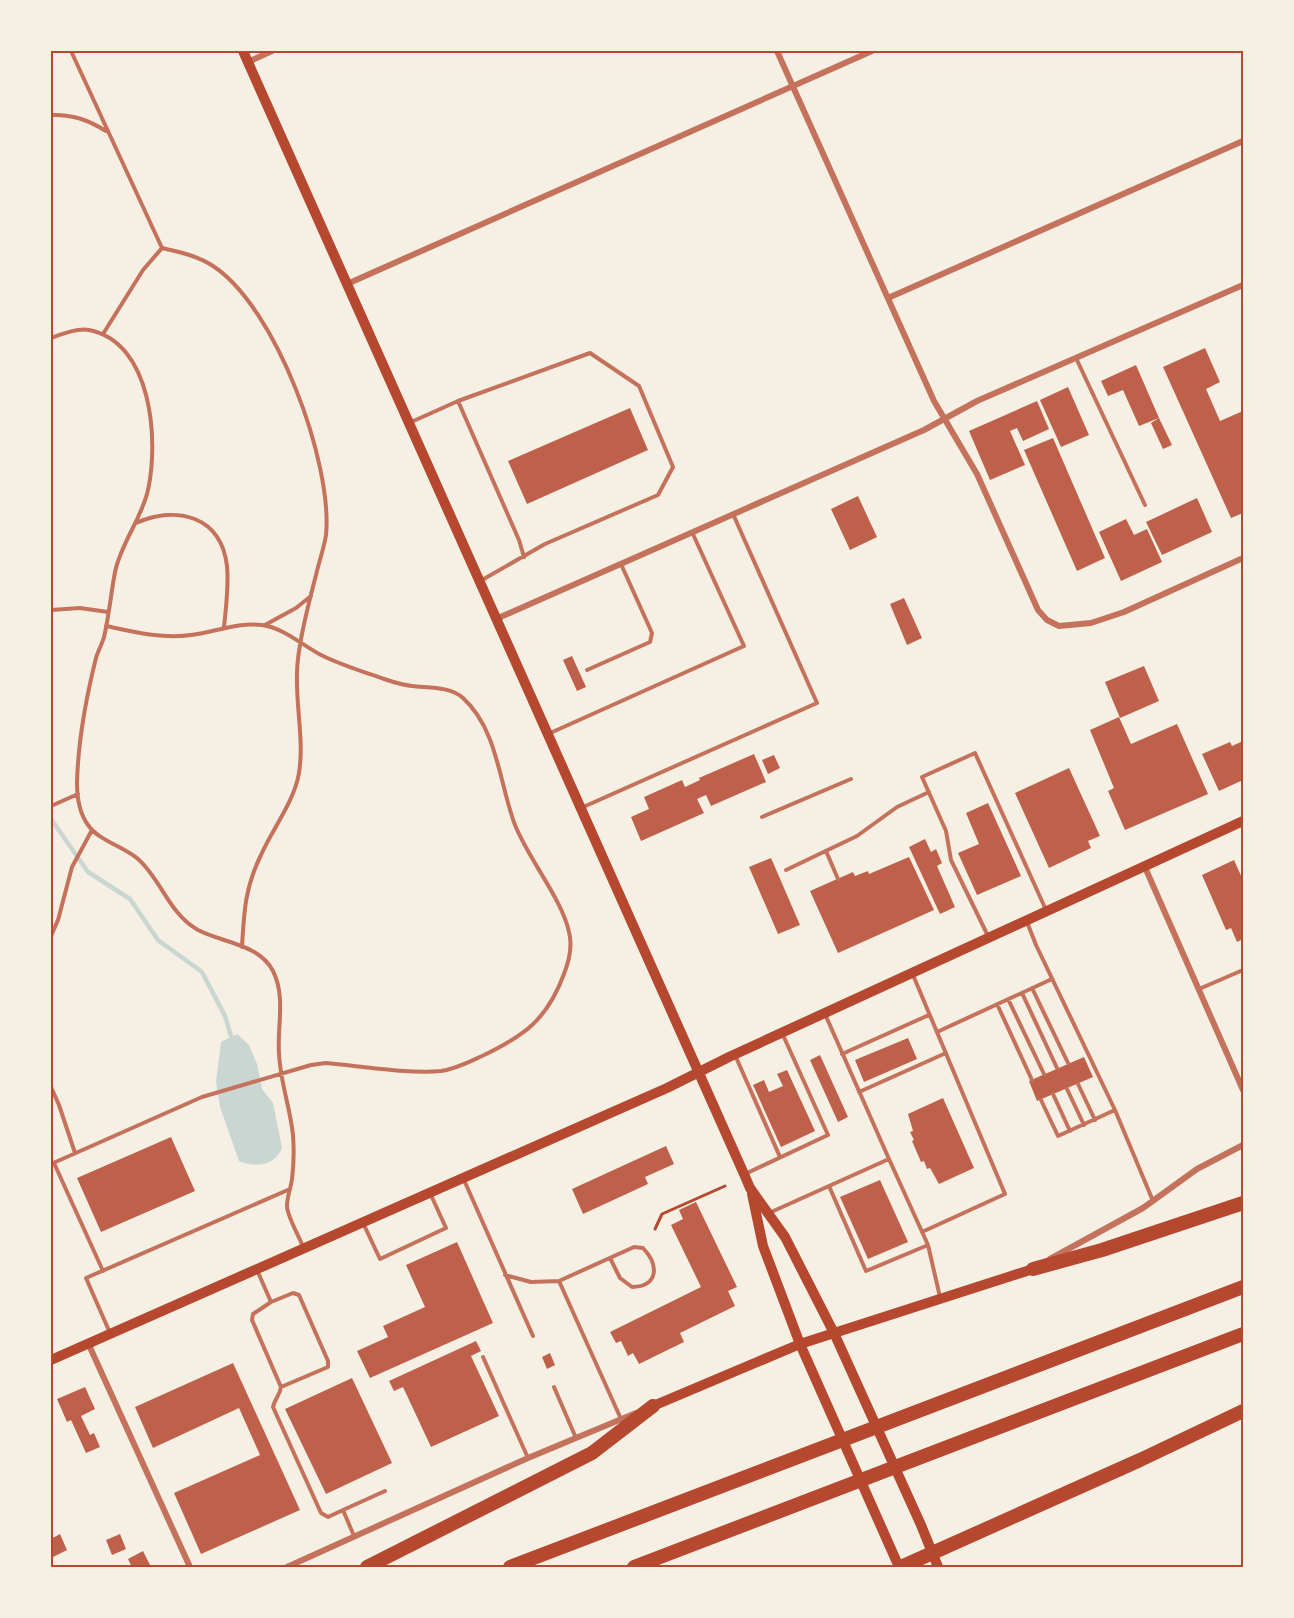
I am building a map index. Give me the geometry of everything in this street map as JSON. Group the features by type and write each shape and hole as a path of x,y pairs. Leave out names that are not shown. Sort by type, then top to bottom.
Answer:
{"highway":[{"path":"1033,1269 1102,1250 1243,1203"},
{"path":"510,1567 1243,1287"},
{"path":"634,1567 1243,1334"},
{"path":"367,1567 592,1453 653,1406"},
{"path":"900,1567 935,1561 1243,1411"}],"main road":[{"path":"245,56 744,1174 750,1188 763,1246 800,1344 882,1532 900,1567"},
{"path":"51,1360 698,1073 1026,919 1144,865 1242,824"},
{"path":"750,1188 785,1237 850,1366 935,1561"},
{"path":"653,1406 800,1344 1033,1269"}],"street":[{"path":"245,56 272,51"},
{"path":"777,51 934,400 977,474 1038,610 1047,620 1059,626 1091,623 1111,617 1243,558"},
{"path":"346,285 872,51"},
{"path":"888,298 1243,141"},
{"path":"495,619 946,419 978,401 1243,285"},
{"path":"1144,865 1243,1090"},
{"path":"1033,1269 1153,1201 1197,1169 1243,1145"},
{"path":"88,1343 190,1567"},
{"path":"286,1567 528,1458 653,1406"}],"lane":[{"path":"71,51 162,248 189,255 213,266 236,286 258,314 277,348 298,397 320,467 325,498 326,536 298,660 299,773 294,794 260,856 250,883 244,904 242,947"},
{"path":"51,115 73,116 106,131"},
{"path":"103,334 143,270 162,248"},
{"path":"51,338 86,330 103,334 116,342 129,356 140,374 147,395 152,467 147,494 116,567 106,626 91,683 80,742 78,794 86,823 92,830 126,849 141,861 181,918 197,929 256,953 266,960 278,982 279,1053 294,1152 287,1208 303,1247"},
{"path":"408,423 458,401 590,353 639,386 673,467 658,495 545,544 479,581"},
{"path":"1076,358 1144,506"},
{"path":"458,401 519,540 524,557"},
{"path":"135,523 158,515 182,514 197,520 216,535 227,565 224,627"},
{"path":"580,808 817,703 733,514"},
{"path":"547,735 744,646 692,532"},
{"path":"587,670 650,642 652,633 621,563"},
{"path":"264,625 296,608 311,596"},
{"path":"51,610 80,608 108,612"},
{"path":"103,1271 52,1163 212,1094 282,1073 326,1063 423,1071 443,1071 461,1066 512,1041 532,1026 546,1010 559,987 571,949 566,918 528,854 516,826 497,757 485,730 462,696 450,690 412,686 386,679 323,656 281,631 264,625 241,624 191,635 167,636 106,626"},
{"path":"988,937 951,860 946,831 922,777 975,753 1046,910"},
{"path":"762,818 851,779"},
{"path":"786,870 857,836 897,807 929,792"},
{"path":"53,805 78,794"},
{"path":"51,936 58,920 72,867 92,830"},
{"path":"826,851 838,879"},
{"path":"1026,919 1115,1110 1153,1201"},
{"path":"1199,990 1243,970"},
{"path":"911,973 1005,1194 922,1232"},
{"path":"937,1032 1052,979"},
{"path":"1032,988 1068,1063"},
{"path":"1022,993 1057,1068"},
{"path":"1008,999 1044,1074"},
{"path":"997,1004 1032,1080"},
{"path":"825,1014 928,1245 941,1299"},
{"path":"842,1054 929,1014"},
{"path":"744,1174 828,1135 782,1033"},
{"path":"859,1092 946,1053"},
{"path":"735,1054 780,1157"},
{"path":"1078,1084 1095,1120"},
{"path":"51,1087 60,1105 75,1153"},
{"path":"1067,1089 1084,1125"},
{"path":"1053,1095 1070,1131"},
{"path":"1041,1100 1058,1136 1115,1110"},
{"path":"768,1213 889,1159"},
{"path":"463,1177 532,1336"},
{"path":"829,1186 866,1271 928,1245"},
{"path":"111,1333 87,1278 290,1189"},
{"path":"363,1221 380,1259 446,1228 429,1192"},
{"path":"506,1275 531,1282 559,1281 634,1247 643,1248 655,1265 646,1283 639,1287 632,1287 620,1278 610,1258"},
{"path":"256,1268 271,1302"},
{"path":"559,1281 621,1419"},
{"path":"281,1387 328,1367 328,1361 299,1295 293,1293 271,1302 253,1314 252,1320 281,1387 280,1392 274,1398 273,1407 321,1513 328,1517 385,1491"},
{"path":"483,1356 528,1458"},
{"path":"554,1388 576,1438"},
{"path":"343,1510 354,1536"}],"path":[{"path":"655,1229 662,1214 724,1186"}],"shaded area":[{"path":"237,1034 249,1045 257,1064 262,1089 273,1103 282,1148 275,1159 264,1164 239,1161 220,1107 216,1082 221,1042"}],"building":[{"path":"1205,348 1220,382 1206,389 1220,421 1243,411 1243,513 1231,518 1163,367"},
{"path":"1136,365 1159,418 1139,426 1123,390 1108,396 1101,381"},
{"path":"1068,387 1089,435 1061,447 1040,400"},
{"path":"1037,401 1049,429 1023,441 1017,428 1010,431 1025,465 990,480 969,431"},
{"path":"630,408 648,450 527,504 508,461"},
{"path":"1159,418 1172,445 1163,449 1151,423"},
{"path":"1053,438 1105,558 1077,571 1024,450"},
{"path":"858,496 877,537 850,550 831,509"},
{"path":"1197,498 1212,532 1162,555 1146,522"},
{"path":"1126,519 1134,535 1147,529 1162,562 1121,581 1099,532"},
{"path":"904,598 922,638 907,645 890,604"},
{"path":"572,656 586,687 577,691 563,660"},
{"path":"1144,666 1159,701 1120,718 1105,682"},
{"path":"1119,717 1131,744 1177,724 1208,794 1125,830 1108,791 1114,788 1090,730"},
{"path":"1243,741 1243,780 1219,791 1202,754 1230,742 1232,746"},
{"path":"754,754 766,782 711,806 706,795 697,799 704,813 641,841 631,817 649,809 644,797 682,780 685,787 700,780 699,778"},
{"path":"774,755 780,768 768,774 762,760"},
{"path":"1069,768 1100,836 1088,841 1091,848 1049,868 1015,793"},
{"path":"988,803 1021,876 977,895 958,853 979,844 966,813"},
{"path":"925,839 931,852 936,849 942,863 937,866 955,907 940,914 909,847"},
{"path":"909,857 934,910 838,953 810,891 853,872 855,876 868,871 869,874"},
{"path":"771,858 800,925 778,934 749,867"},
{"path":"1234,860 1243,880 1243,939 1237,942 1231,928 1226,930 1202,875"},
{"path":"908,1038 917,1059 864,1082 855,1060"},
{"path":"820,1055 848,1117 838,1122 810,1060"},
{"path":"1084,1057 1093,1077 1037,1101 1029,1081"},
{"path":"787,1070 815,1131 781,1147 753,1085 764,1080 769,1092 783,1086 777,1074"},
{"path":"943,1098 974,1168 939,1184 930,1168 927,1169 924,1161 921,1162 912,1141 914,1140 910,1132 913,1131 908,1114"},
{"path":"171,1137 195,1191 101,1232 77,1178"},
{"path":"666,1146 674,1164 645,1177 648,1184 583,1214 572,1189"},
{"path":"880,1180 908,1242 868,1259 840,1197"},
{"path":"696,1202 737,1287 728,1291 735,1306 680,1333 684,1342 639,1364 633,1353 628,1356 621,1341 616,1343 610,1332 701,1287 671,1225 683,1219 679,1210"},
{"path":"457,1242 493,1323 370,1378 357,1351 388,1337 383,1326 425,1307 406,1265"},
{"path":"476,1341 481,1351 471,1356 499,1416 431,1447 403,1387 394,1391 389,1381"},
{"path":"550,1353 555,1365 547,1369 542,1357"},
{"path":"233,1363 300,1510 201,1554 174,1493 260,1455 239,1408 153,1448 135,1407"},
{"path":"352,1378 392,1463 326,1494 285,1409"},
{"path":"85,1387 95,1409 81,1416 90,1435 94,1433 100,1447 86,1453 71,1420 67,1422 57,1399"},
{"path":"60,1534 67,1550 51,1558 51,1539"},
{"path":"120,1534 126,1549 112,1555 106,1540"},
{"path":"143,1551 151,1567 132,1567 128,1559"}],"waterway":[{"path":"51,819 88,872 130,899 158,940 202,972 225,1016 231,1036"}]}
